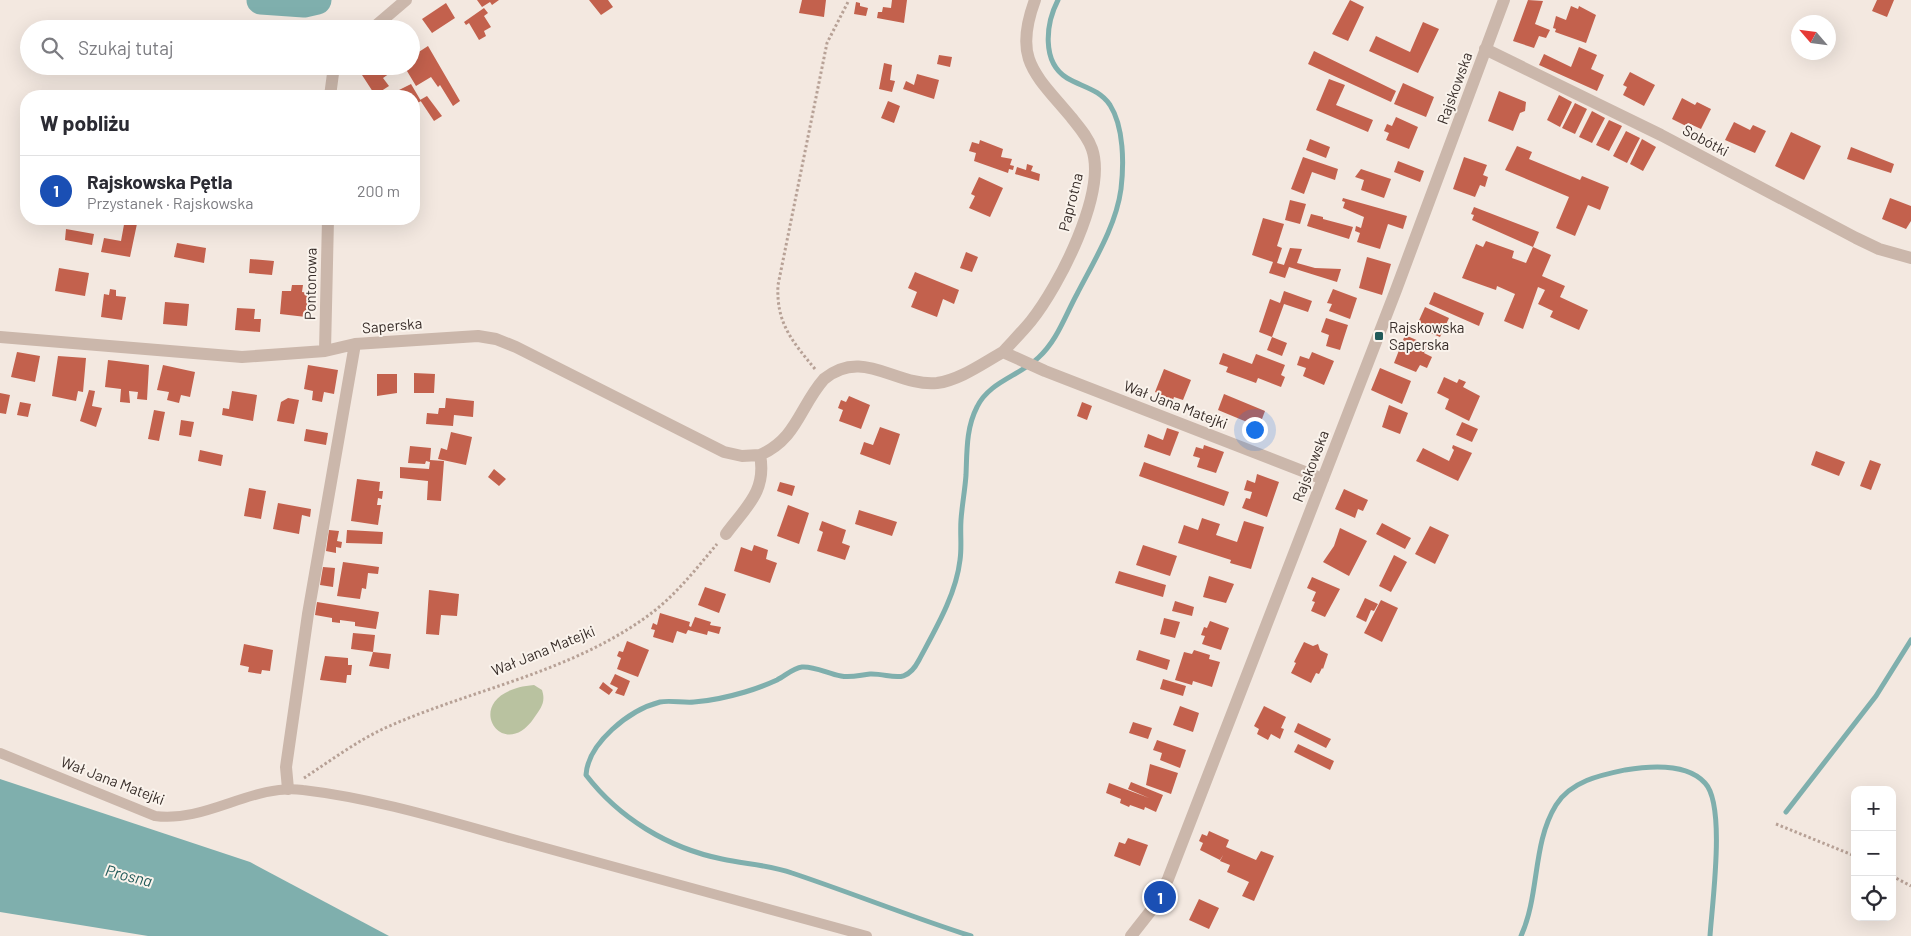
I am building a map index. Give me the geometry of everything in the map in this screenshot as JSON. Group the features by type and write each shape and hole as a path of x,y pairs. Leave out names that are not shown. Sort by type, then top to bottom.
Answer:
{"street":[{"path":"383,20 406,0"},
{"name":"Paprotna","path":"1003,352 1032,320 1054,286 1076,242 1091,197 1095,172 1092,150 1082,131 1040,80 1029,62 1024,43 1027,22 1035,0"},
{"name":"Rajskowska","path":"1131,936 1153,908 1168,880 1396,290 1504,0"},
{"name":"Sobótki","path":"1485,49 1661,135 1864,242 1911,258"},
{"path":"331,90 333,75"},
{"name":"Pontonowa","path":"325,351 328,225"},
{"name":"Saperska","path":"0,338 242,356 325,351 355,344 478,336 496,339 516,347 724,452 742,456 760,455"},
{"path":"288,789 286,767 308,614 355,344"},
{"path":"726,534 754,497 760,484 763,470 760,455 774,449 786,438 824,378 832,371 852,365 872,367 922,384 939,383 955,378 1003,352"},
{"name":"Wał Jana Matejki","path":"1003,352 1045,371 1322,479"}],"lane":[{"name":"Wał Jana Matejki","path":"0,753 145,813 165,818 211,809 288,789"},
{"path":"288,789 340,796 409,812 868,936"}],"path":[{"path":"824,378 783,326 776,304 778,285 827,43 849,0"},
{"name":"Wał Jana Matejki","path":"288,789 385,728 566,662 611,640 650,615 685,582 726,534"},
{"path":"1776,824 1851,854"},
{"path":"1896,878 1911,886"}],"green space":[{"path":"534,685 542,690 543,701 541,708 534,718 521,731 509,734 499,731 492,722 491,711 496,700 510,690"}],"water":[{"name":"Prosna","path":"0,779 250,862 389,936 148,936 0,912"}],"building":[{"path":"477,0 499,0 492,5 490,2 482,7"},
{"path":"589,0 608,0 613,7 601,15"},
{"path":"802,0 826,0 824,17 799,13"},
{"path":"892,0 907,0 904,23 877,18 878,12 882,12 883,7 891,8"},
{"path":"1350,0 1364,7 1348,41 1332,34"},
{"path":"1528,0 1543,1 1535,24 1550,30 1546,38 1539,36 1534,48 1513,41"},
{"path":"1877,0 1894,0 1887,17 1872,11"},
{"path":"856,2 860,3 860,6 868,8 866,16 854,14"},
{"path":"446,3 455,18 432,33 422,19"},
{"path":"1571,6 1578,9 1579,6 1596,15 1586,43 1555,32 1556,29 1553,28 1556,16 1566,20"},
{"path":"484,8 488,13 484,16 491,27 484,31 486,36 479,40 469,23 466,25 464,22"},
{"path":"1423,22 1439,29 1418,73 1369,51 1376,36 1410,52"},
{"path":"428,46 460,101 453,106 440,85 438,87 431,77 416,86 409,75 420,75 420,51"},
{"path":"1579,47 1597,55 1591,69 1604,75 1597,91 1539,65 1544,54 1571,67"},
{"path":"1314,51 1396,91 1391,102 1308,64"},
{"path":"939,55 952,57 950,67 937,64"},
{"path":"884,63 892,65 890,80 895,81 892,92 879,89"},
{"path":"1630,72 1655,85 1644,106 1623,95 1627,87 1623,85"},
{"path":"917,74 939,80 934,99 903,89 906,81 914,85"},
{"path":"362,75 387,75 383,78 389,86 383,90 372,90"},
{"path":"1329,79 1345,85 1336,105 1373,120 1368,132 1316,110"},
{"path":"1403,83 1434,97 1426,117 1394,104"},
{"path":"411,84 415,90 399,90"},
{"path":"1499,91 1526,102 1525,111 1520,113 1513,131 1488,121"},
{"path":"1559,95 1572,102 1560,127 1547,120"},
{"path":"427,96 442,116 434,121 420,100"},
{"path":"1682,98 1695,105 1697,102 1711,109 1701,129 1688,123 1686,126 1672,119"},
{"path":"888,101 900,106 894,123 881,118"},
{"path":"1575,103 1587,109 1575,134 1562,128"},
{"path":"1592,111 1605,118 1592,143 1579,137"},
{"path":"1396,117 1418,127 1409,149 1386,140 1389,133 1384,131 1387,124 1392,126"},
{"path":"1609,120 1622,126 1609,151 1596,145"},
{"path":"1734,122 1750,130 1753,125 1766,131 1755,153 1725,140"},
{"path":"1626,131 1640,138 1627,163 1613,156"},
{"path":"1791,132 1821,146 1804,180 1775,166"},
{"path":"1310,139 1330,147 1326,158 1306,150"},
{"path":"1642,139 1656,147 1643,171 1630,164"},
{"path":"980,140 1003,149 1001,157 1012,159 1010,165 1014,166 1013,170 1009,169 1008,173 974,161 976,153 969,151 972,142 979,144"},
{"path":"1517,146 1532,152 1529,159 1580,180 1582,176 1609,187 1600,210 1588,205 1575,236 1556,228 1569,197 1505,170"},
{"path":"1851,147 1894,164 1891,173 1847,159"},
{"path":"1303,157 1338,169 1335,180 1312,172 1304,194 1291,189"},
{"path":"1464,157 1487,165 1483,175 1488,177 1485,187 1480,185 1475,197 1453,189"},
{"path":"1398,161 1424,171 1420,182 1394,172"},
{"path":"1027,164 1033,166 1031,171 1040,174 1039,181 1015,174 1017,167 1026,170"},
{"path":"1361,169 1391,179 1384,198 1361,190 1364,180 1355,177"},
{"path":"979,177 1003,188 990,217 969,208 975,196 971,194"},
{"path":"1343,198 1407,216 1403,229 1388,224 1380,249 1357,242 1360,233 1355,231 1356,226 1361,228 1364,217 1343,208 1345,202 1342,201"},
{"path":"1890,198 1911,206 1911,221 1906,229 1882,219"},
{"path":"1290,200 1306,204 1300,224 1285,220"},
{"path":"1474,207 1539,232 1533,247 1472,220 1474,215 1471,214"},
{"path":"1311,214 1353,227 1349,239 1307,226"},
{"path":"1263,218 1284,224 1277,246 1282,248 1277,263 1284,265 1290,248 1302,249 1297,263 1315,268 1341,269 1337,282 1289,267 1285,278 1269,273 1273,262 1252,255"},
{"path":"124,225 137,225 130,257 101,252 104,238 121,241"},
{"path":"66,229 94,234 92,245 65,240"},
{"path":"1486,241 1514,251 1512,258 1526,263 1533,247 1551,255 1542,276 1565,286 1560,297 1588,310 1579,330 1550,317 1553,311 1538,304 1545,290 1538,287 1523,329 1504,321 1515,294 1497,286 1496,290 1462,278 1476,244 1483,247"},
{"path":"177,243 206,248 204,263 174,257"},
{"path":"966,252 978,257 972,272 960,268"},
{"path":"1367,257 1391,264 1382,295 1359,288"},
{"path":"250,259 274,261 272,275 249,273"},
{"path":"59,268 89,273 85,296 55,291"},
{"path":"915,272 959,290 954,304 943,299 937,317 911,307 917,292 908,288"},
{"path":"292,285 303,285 302,292 309,293 306,317 280,314 282,291 291,291"},
{"path":"110,289 116,290 116,296 126,297 122,320 101,317 104,294 109,295"},
{"path":"1333,289 1357,298 1350,319 1329,311 1332,304 1327,303"},
{"path":"1284,291 1312,301 1308,312 1284,304 1272,337 1259,332 1270,299 1280,303"},
{"path":"1434,292 1484,313 1479,326 1429,304"},
{"path":"165,302 189,304 187,326 163,324"},
{"path":"1425,307 1449,318 1440,337 1416,327"},
{"path":"237,308 255,309 254,319 261,319 260,332 235,330"},
{"path":"1326,318 1348,325 1340,350 1326,346 1329,335 1321,332"},
{"path":"1405,335 1428,345 1424,353 1432,357 1427,368 1420,365 1416,372 1394,363"},
{"path":"1272,337 1287,343 1282,356 1267,350"},
{"path":"17,352 40,356 35,382 11,377"},
{"path":"1312,352 1334,361 1324,385 1303,376 1306,368 1297,365 1300,356 1309,359"},
{"path":"1223,353 1252,364 1256,354 1285,365 1281,375 1285,377 1281,387 1258,378 1256,383 1226,372 1228,367 1219,364"},
{"path":"58,356 86,358 83,392 78,391 76,401 52,396"},
{"path":"108,360 149,365 147,400 137,399 138,392 129,391 130,403 120,402 121,389 105,387"},
{"path":"163,365 195,372 190,397 181,395 179,403 167,400 169,392 157,390"},
{"path":"308,365 338,370 334,394 324,392 322,402 312,400 313,391 304,389"},
{"path":"1380,368 1411,381 1402,404 1371,390"},
{"path":"1164,369 1191,380 1183,400 1174,397 1173,400 1155,392"},
{"path":"414,373 435,374 434,393 414,393"},
{"path":"377,374 397,374 397,393 377,396"},
{"path":"1444,377 1457,383 1459,379 1466,382 1463,387 1480,396 1469,421 1445,409 1449,399 1437,393"},
{"path":"89,390 95,391 92,406 102,408 96,427 80,421"},
{"path":"232,391 257,395 253,421 222,415 223,408 229,409"},
{"path":"0,393 10,395 6,414 0,413"},
{"path":"1224,394 1265,411 1259,427 1218,410"},
{"path":"849,396 870,405 861,429 839,421 843,410 838,408 841,400 846,402"},
{"path":"288,398 299,400 294,424 277,421 281,402"},
{"path":"446,398 474,401 473,417 454,415 453,426 426,424 427,413 438,414 439,408 445,408"},
{"path":"20,402 31,404 28,417 17,415"},
{"path":"1082,402 1092,406 1087,420 1077,416"},
{"path":"1389,405 1408,413 1400,434 1382,427"},
{"path":"154,410 165,412 159,441 148,439"},
{"path":"181,420 194,422 191,437 179,435"},
{"path":"1462,422 1478,429 1472,442 1456,435"},
{"path":"880,427 900,434 890,465 860,454 864,442 873,445"},
{"path":"1167,428 1179,432 1170,456 1144,447 1148,434 1163,440"},
{"path":"306,429 328,433 326,445 304,441"},
{"path":"451,432 472,437 466,465 438,459 441,448 447,450"},
{"path":"1204,445 1224,452 1216,473 1197,467 1200,458 1193,456 1196,447 1203,449"},
{"path":"1453,445 1472,453 1458,481 1416,461 1423,448 1449,461 1454,450 1452,448"},
{"path":"410,446 431,448 430,460 444,461 441,501 427,500 428,481 400,478 400,467 429,469 430,462 426,461 425,464 408,463"},
{"path":"200,450 223,455 221,466 198,461"},
{"path":"1816,451 1845,462 1839,476 1811,465"},
{"path":"1870,460 1881,464 1871,490 1860,486"},
{"path":"1144,462 1229,492 1224,506 1139,476"},
{"path":"494,469 506,479 499,486 488,477"},
{"path":"1257,474 1279,482 1267,517 1242,508 1246,498 1250,499 1252,492 1244,490 1247,480 1255,483"},
{"path":"357,479 380,482 379,491 383,491 382,499 378,498 377,505 381,505 378,525 351,521"},
{"path":"780,482 795,486 792,496 777,491"},
{"path":"249,488 266,491 261,519 244,516"},
{"path":"1344,489 1368,500 1363,511 1358,509 1355,518 1335,509"},
{"path":"278,503 311,509 310,517 302,515 299,534 273,529"},
{"path":"788,505 809,513 799,544 777,536"},
{"path":"859,510 897,522 892,536 855,524"},
{"path":"1202,518 1220,524 1216,535 1237,542 1244,521 1264,527 1251,569 1230,563 1231,560 1178,543 1184,525 1198,530"},
{"path":"822,521 846,530 842,543 850,546 845,560 817,551 823,532 819,530"},
{"path":"1382,523 1411,538 1405,549 1376,534"},
{"path":"1430,526 1449,535 1435,564 1415,554"},
{"path":"1340,528 1367,541 1349,576 1323,562 1334,546"},
{"path":"329,530 339,531 337,541 342,542 341,548 336,547 336,553 326,551"},
{"path":"347,530 383,532 382,544 346,543"},
{"path":"754,545 768,550 766,559 777,563 770,583 734,571 741,547 752,551"},
{"path":"1143,545 1177,556 1170,576 1136,565"},
{"path":"1394,555 1407,562 1391,592 1379,586"},
{"path":"343,562 379,567 378,574 368,573 366,589 362,588 360,599 337,596"},
{"path":"323,567 335,568 333,587 320,585"},
{"path":"1119,571 1166,585 1163,597 1115,583"},
{"path":"1209,576 1234,584 1226,603 1203,597"},
{"path":"1312,577 1340,589 1325,617 1311,611 1315,602 1312,601 1316,592 1307,588"},
{"path":"705,587 726,594 719,613 698,605"},
{"path":"429,590 459,594 457,616 441,615 439,635 426,634"},
{"path":"1365,598 1378,604 1374,611 1371,610 1366,622 1356,617"},
{"path":"1381,600 1398,608 1382,642 1364,633"},
{"path":"1175,601 1194,607 1192,616 1172,611"},
{"path":"317,602 379,612 376,629 355,626 355,622 340,620 340,623 332,622 332,618 315,615"},
{"path":"660,613 690,622 689,626 691,627 695,617 711,622 710,625 721,627 719,634 708,631 707,635 688,630 686,634 677,631 673,643 653,637 655,630 651,629 653,623 657,625"},
{"path":"1164,618 1180,622 1175,638 1160,634"},
{"path":"1210,621 1229,628 1221,650 1202,644 1205,636 1201,635 1204,627 1207,628"},
{"path":"353,633 375,635 373,652 351,649"},
{"path":"627,641 649,650 638,677 617,669 621,658 617,656 619,651 623,652"},
{"path":"1304,642 1313,646 1318,644 1320,650 1328,654 1323,669 1319,674 1316,673 1311,683 1291,673"},
{"path":"244,644 273,650 270,671 262,670 261,674 248,672 249,667 240,665"},
{"path":"1139,650 1170,660 1167,670 1136,660"},
{"path":"1194,650 1210,655 1209,659 1220,662 1212,687 1193,681 1192,685 1175,680 1184,652 1192,654"},
{"path":"373,652 391,654 389,669 369,666"},
{"path":"325,656 348,658 348,665 352,665 351,675 347,675 346,683 320,680"},
{"path":"615,674 630,681 624,696 615,693 618,688 610,684"},
{"path":"1163,679 1186,686 1183,696 1160,689"},
{"path":"603,682 613,690 609,695 599,688"},
{"path":"1180,706 1199,713 1193,732 1173,725"},
{"path":"1264,706 1286,717 1281,728 1284,729 1280,739 1271,734 1268,740 1257,734 1259,729 1254,726"},
{"path":"1133,722 1152,728 1148,739 1129,733"},
{"path":"1298,723 1331,739 1326,748 1294,732"},
{"path":"1157,740 1186,750 1180,768 1160,760 1162,753 1153,750"},
{"path":"1298,744 1334,761 1330,770 1294,752"},
{"path":"1150,764 1178,773 1171,794 1146,785"},
{"path":"1131,782 1163,795 1156,812 1145,807 1144,810 1130,805 1129,807 1120,803 1121,799 1106,793 1109,783 1149,798 1128,789"},
{"path":"1209,831 1229,840 1226,847 1256,860 1261,851 1274,856 1254,901 1242,896 1249,882 1227,872 1230,865 1220,861 1223,855 1220,860 1200,850 1203,843 1199,841 1202,834 1207,836"},
{"path":"1128,838 1148,845 1140,866 1114,856 1119,842 1125,844"},
{"path":"1199,899 1219,908 1209,929 1189,920"}],"waterway":[{"path":"261,0 304,3 317,0"},
{"path":"971,936 784,870 722,859 683,847 664,839 629,818 599,791 586,775 588,763 602,740 623,720 648,706 664,701 690,702 732,696 769,684 802,667 845,677 870,674 903,676 914,668 919,660 944,612 958,573 961,555 961,520 966,481 968,440 973,415 982,398 989,391 1038,358 1050,344 1104,243 1121,189 1123,157 1115,114 1101,95 1067,78 1053,62 1048,42 1051,20 1058,0"},
{"path":"1786,812 1876,696 1911,640"},
{"path":"1521,936 1531,903 1543,836 1548,820 1562,797 1587,780 1625,770 1656,767 1667,767 1688,772 1705,783 1711,795 1715,812 1716,856 1710,936"}],"place":[{"name":"Rajskowska Saperska","path":"1379,336"},
{"name":"Rajskowska Pętla","path":"1160,897"}]}
